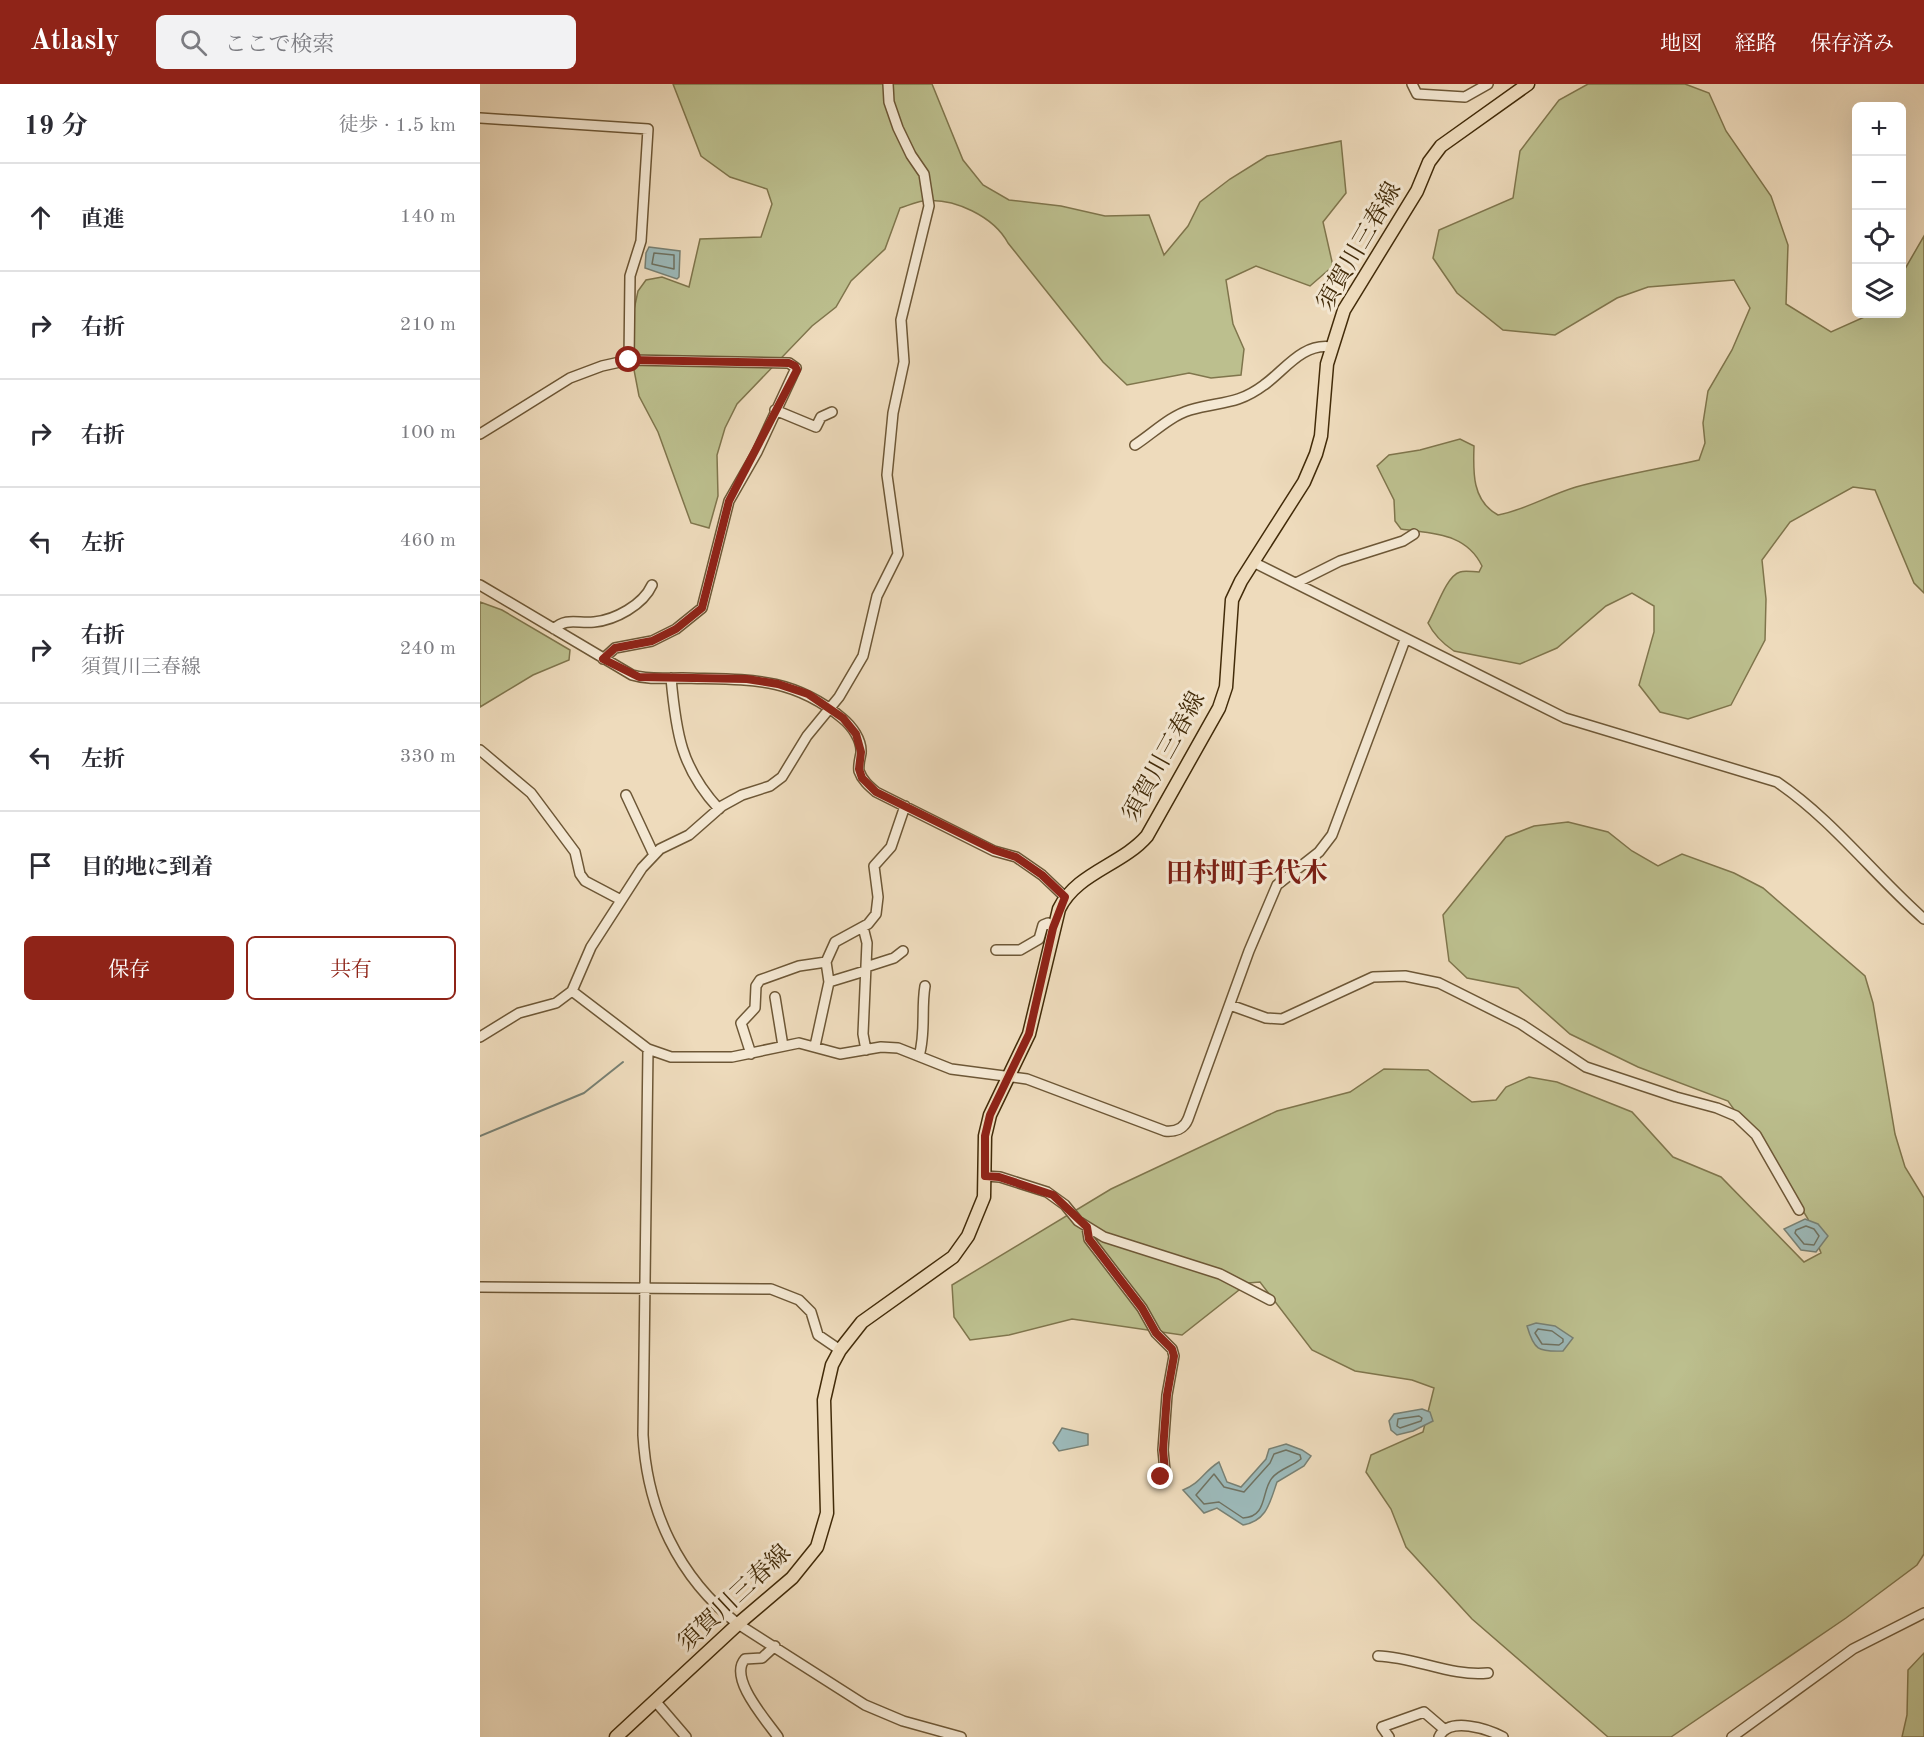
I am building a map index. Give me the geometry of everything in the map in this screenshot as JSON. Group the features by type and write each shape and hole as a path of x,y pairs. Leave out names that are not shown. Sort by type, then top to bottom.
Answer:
{"main road":[{"name":"須賀川三春線","path":"616,1737 738,1623 802,1567 821,1538 826,1513 824,1400 827,1379 840,1350 875,1311 952,1257 975,1222 984,1197 985,1136 990,1115 1029,1034 1053,928 1065,897 1078,885 1143,841 1198,747 1223,698 1232,600 1253,562 1304,482 1316,454 1321,436 1331,346 1344,310 1412,199 1435,153 1441,146 1528,84"}],"street":[{"path":"480,1037 519,1013 556,1003 572,991 591,946 629,884 654,855 702,826 719,809 742,795 770,786 782,777 807,736 831,710 863,656 877,596 898,554 887,475 893,413 904,362 901,320 929,206 924,174 910,155 898,128 889,102 888,84"},
{"path":"1412,84 1417,94 1428,97 1465,97 1488,84"},
{"path":"480,118 648,129 641,241 630,276 629,360"},
{"path":"1135,445 1189,410 1220,405 1243,398 1264,385 1300,354 1320,346 1331,346"},
{"path":"480,434 570,378 602,366 629,360 793,365 797,370 775,410 757,452 729,501 702,608 676,629 652,641 615,648 603,659"},
{"path":"775,410 816,427 821,417 832,412"},
{"path":"1296,583 1341,561 1403,542 1414,534"},
{"path":"1253,562 1565,718 1778,782 1798,796 1842,836 1924,919"},
{"path":"480,585 603,659 639,677 747,679 778,684 808,694 843,718 859,739 861,752 859,769 862,778 876,792 994,850 1016,857 1042,875 1065,897"},
{"path":"554,629 569,621 600,621 631,608 642,600 652,585"},
{"path":"572,991 648,1049 671,1057 732,1057 799,1043 840,1054 898,1048 951,1069 1027,1079 1165,1131 1174,1131 1186,1125 1276,885 1319,852 1332,835 1405,640"},
{"path":"671,678 677,730 686,759 700,789 719,809"},
{"path":"480,750 531,793 575,852 580,874 585,881 621,900"},
{"path":"626,795 654,855"},
{"path":"814,1046 829,982 826,962 835,942 863,927 872,920 878,909 874,866 891,848 905,806"},
{"path":"996,950 1020,950 1039,939 1043,925 1048,923 1053,928"},
{"path":"863,927 867,943 863,1034 866,1050"},
{"path":"829,982 894,958 903,951"},
{"path":"751,1054 741,1023 755,1008 756,986 760,980 799,966 826,962"},
{"path":"1230,1005 1266,1018 1282,1019 1372,977 1405,976 1439,983 1521,1024 1586,1067 1676,1097 1718,1108 1736,1116 1756,1135 1799,1210"},
{"path":"919,1056 923,1035 925,986"},
{"path":"775,997 783,1046"},
{"path":"648,1049 643,1435 649,1485 668,1538 686,1571 720,1610 813,1674 865,1705 903,1721 961,1737"},
{"path":"985,1176 999,1177 1047,1192 1065,1205 1087,1227 1104,1237 1220,1274 1270,1300"},
{"path":"1087,1227 1089,1239 1142,1308 1156,1333 1172,1349 1174,1356 1167,1395 1163,1450 1165,1471 1161,1477"},
{"path":"480,1287 771,1289 799,1300 811,1312 818,1335 840,1350"},
{"path":"1732,1737 1844,1656 1924,1613"},
{"path":"775,1646 762,1658 745,1659 740,1668 742,1682 778,1737"},
{"path":"1378,1656 1413,1660 1468,1673 1488,1673"},
{"path":"657,1701 686,1737"},
{"path":"1389,1737 1382,1727 1424,1712 1442,1734 1454,1727 1472,1727 1485,1729 1503,1737"}],"green space":[{"path":"673,84 932,84 963,160 983,185 1009,200 1061,206 1105,216 1149,215 1164,255 1188,226 1200,202 1230,179 1267,156 1341,141 1346,193 1323,222 1333,266 1310,286 1256,266 1226,280 1233,324 1244,349 1241,375 1211,378 1189,373 1127,385 1103,362 1002,234 983,217 947,202 923,201 900,208 885,249 851,281 836,307 812,326 737,404 725,428 717,455 718,496 709,528 691,523 658,432 639,396 629,333 638,291 646,280 662,277 689,287 700,239 761,237 772,204 767,189 730,177 701,156"},
{"path":"1588,84 1685,84 1709,93 1726,131 1771,196 1788,245 1786,304 1831,332 1862,318 1906,318 1906,267 1924,236 1924,593 1914,583 1875,490 1853,487 1790,522 1762,560 1766,599 1765,640 1731,705 1688,719 1660,712 1639,685 1654,632 1654,606 1632,593 1606,606 1557,648 1520,664 1454,651 1446,645 1428,623 1450,580 1460,572 1479,572 1482,566 1475,555 1458,541 1437,534 1401,529 1395,521 1394,500 1377,466 1389,455 1420,450 1460,439 1474,446 1474,476 1479,494 1489,509 1498,515 1518,510 1576,487 1699,460 1705,443 1703,423 1708,391 1732,350 1750,308 1734,280 1648,287 1617,298 1555,335 1503,330 1457,293 1433,258 1439,230 1513,198 1520,151 1559,100"},
{"path":"480,602 502,610 570,650 569,660 533,675 480,707"},
{"path":"1568,822 1608,832 1632,851 1658,866 1682,854 1734,873 1763,888 1865,976 1873,1003 1895,1134 1905,1167 1924,1198 1924,1554 1917,1565 1846,1618 1671,1737 1608,1737 1472,1619 1406,1547 1391,1509 1366,1472 1371,1455 1423,1432 1434,1388 1412,1380 1355,1371 1312,1350 1260,1282 1248,1283 1182,1335 1072,1319 1009,1335 970,1340 954,1317 952,1285 1111,1189 1277,1111 1350,1092 1384,1069 1428,1070 1472,1102 1496,1100 1506,1087 1529,1077 1557,1082 1632,1112 1673,1157 1721,1177 1804,1262 1821,1253 1808,1219 1784,1179 1728,1101 1638,1067 1570,1034 1518,988 1467,978 1449,961 1443,915 1506,837 1534,826"},
{"path":"1924,1653 1924,1737 1902,1737 1907,1715 1908,1670"}],"water":[{"path":"649,247 680,251 677,279 645,268 646,253"},
{"path":"1805,1219 1818,1224 1828,1236 1816,1252 1801,1250 1784,1229"},
{"path":"1536,1323 1555,1326 1573,1338 1563,1351 1542,1350 1535,1345 1527,1326"},
{"path":"1422,1409 1430,1412 1433,1421 1413,1431 1397,1435 1391,1430 1389,1421 1394,1414"},
{"path":"1062,1428 1088,1434 1088,1445 1059,1451 1053,1443"},
{"path":"1286,1444 1311,1456 1304,1466 1277,1482 1266,1510 1251,1523 1243,1525 1217,1508 1204,1513 1183,1490 1194,1484 1219,1462 1227,1482 1241,1487 1266,1459 1269,1449"}],"waterway":[{"path":"480,1136 584,1093 623,1062"}],"district":[{"name":"田村町手代木","path":"1247,874"}],"route":[{"path":"629,360 789,363 797,370 782,394 757,452 729,501 702,608 695,616 676,629 652,641 615,648 603,659 639,677 747,679 795,688 820,700 843,718 856,734 860,744 859,769 862,778 876,792 943,827 994,850 1016,857 1042,875 1065,897 1053,928 1029,1034 990,1115 985,1136 985,1176 999,1177 1047,1192 1065,1205 1078,1221 1087,1227 1089,1239 1142,1308 1156,1333 1172,1349 1174,1356 1167,1395 1163,1450 1165,1471 1161,1477"}]}
